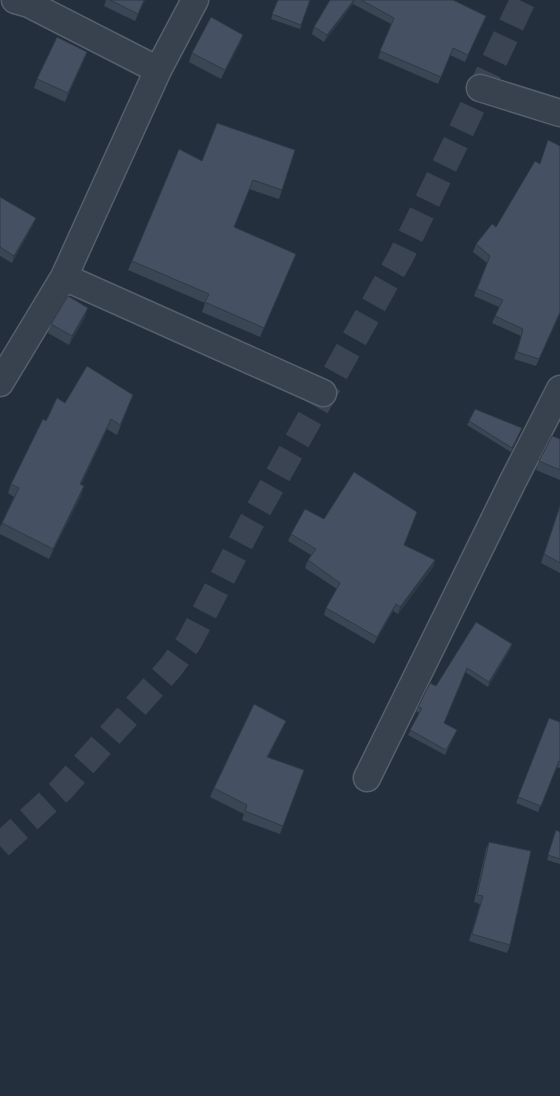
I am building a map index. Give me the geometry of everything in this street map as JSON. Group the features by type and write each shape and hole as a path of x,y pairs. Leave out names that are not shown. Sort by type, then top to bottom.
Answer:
{"street":[{"path":"15,0 30,4 158,70"},
{"path":"0,383 64,277 158,70 195,0"},
{"path":"480,88 560,112"},
{"path":"64,277 323,393"},
{"path":"367,778 560,389"}],"building":[{"path":"110,0 144,0 138,14"},
{"path":"278,0 310,0 301,25 272,14"},
{"path":"330,0 354,0 327,35 314,27"},
{"path":"361,0 453,0 486,16 468,55 453,48 441,77 380,51 394,18"},
{"path":"211,17 243,35 225,70 192,53"},
{"path":"57,37 87,52 68,93 37,79"},
{"path":"217,123 295,150 282,190 253,180 234,227 296,254 264,328 205,302 209,294 132,261 179,149 202,161"},
{"path":"548,140 560,146 560,312 539,359 517,352 523,329 495,316 503,300 477,289 490,256 476,244 492,224 496,227 535,161 540,164"},
{"path":"0,197 36,218 14,256 0,247"},
{"path":"68,296 88,308 72,336 51,324"},
{"path":"87,366 133,395 120,425 111,419 80,484 84,486 53,549 2,523 19,488 11,484 43,419 46,421 57,398 65,403"},
{"path":"475,409 522,428 512,448 469,421"},
{"path":"552,436 560,439 560,470 539,461"},
{"path":"354,472 417,512 404,545 435,560 400,607 396,604 377,637 326,608 340,583 308,560 316,549 291,534 305,509 324,519"},
{"path":"560,506 560,563 544,554"},
{"path":"476,622 512,644 489,682 467,668 444,723 457,730 446,750 410,730 422,708 418,707 430,683 436,686"},
{"path":"254,704 286,721 267,757 304,770 283,826 245,811 247,805 214,788"},
{"path":"549,718 560,722 560,762 541,806 518,797"},
{"path":"556,830 560,832 560,859 548,855"},
{"path":"489,842 531,851 510,945 472,934 483,896 477,895"}],"tunnel":[{"path":"0,846 61,790 171,667 189,642 251,523 401,256 523,0"}]}
